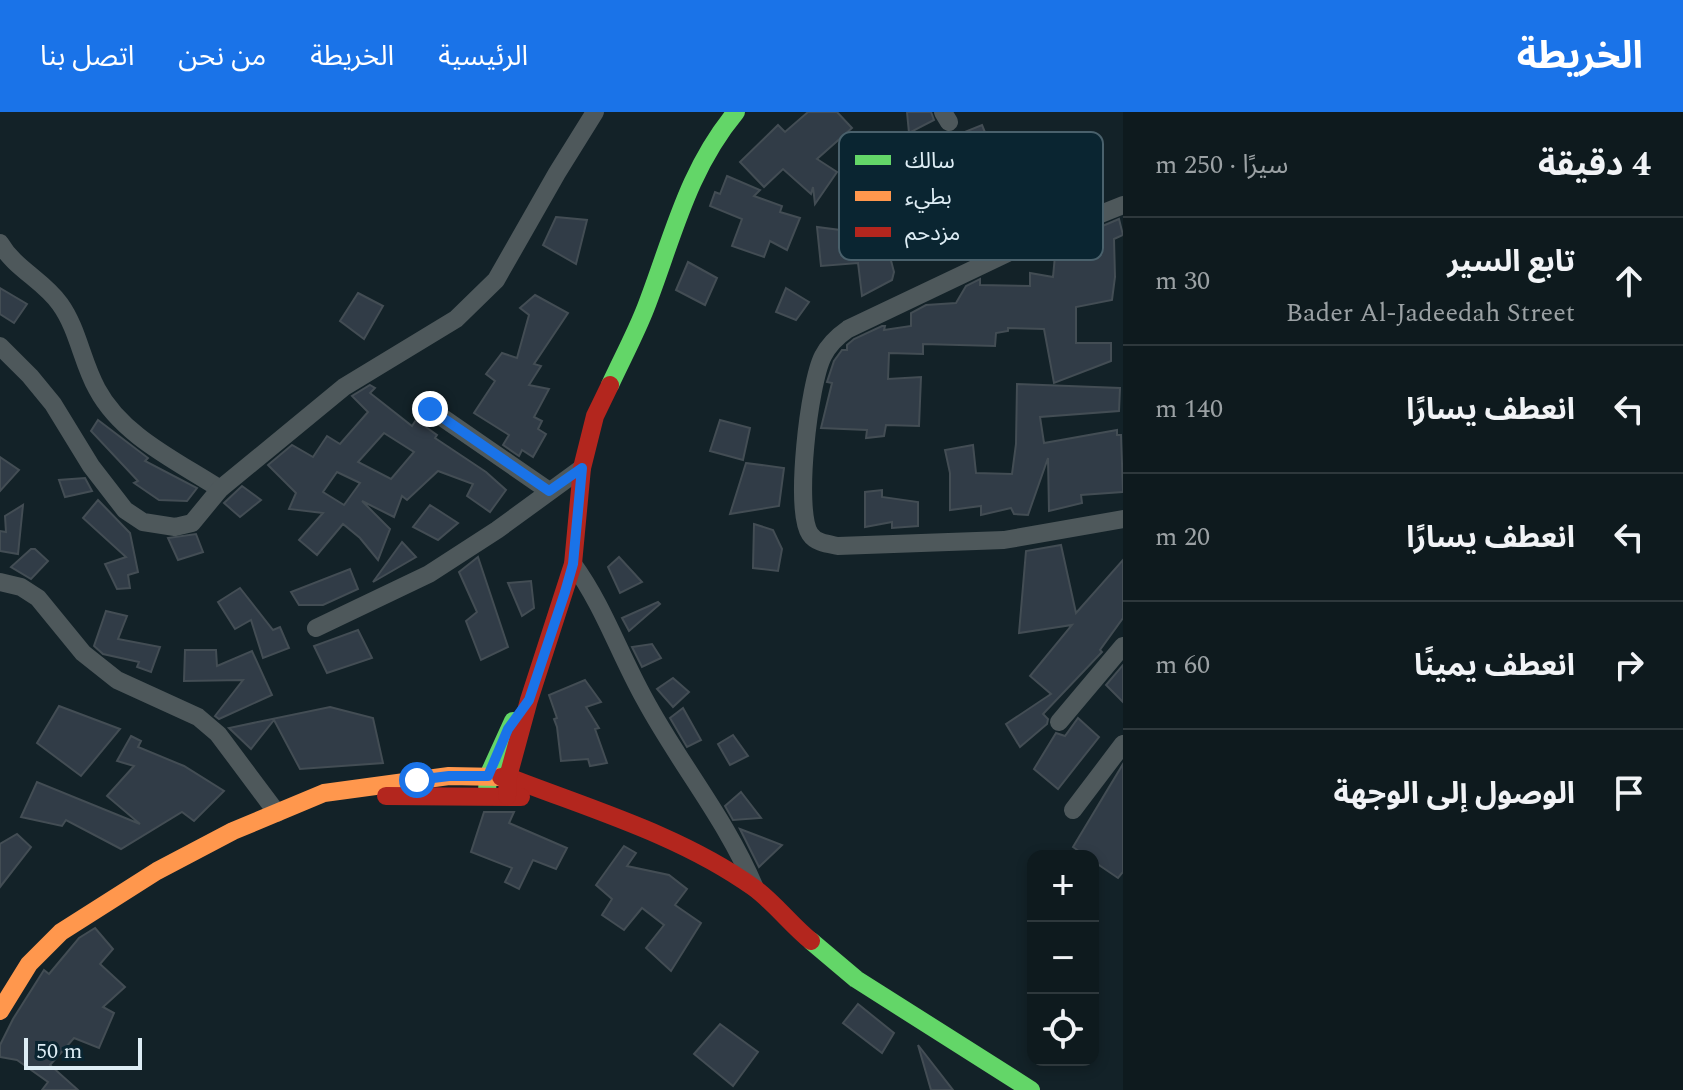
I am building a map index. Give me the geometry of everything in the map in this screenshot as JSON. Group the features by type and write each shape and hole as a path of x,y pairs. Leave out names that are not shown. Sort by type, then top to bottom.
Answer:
{"main road":[{"path":"507,796 508,777 529,700 573,564 582,468 595,416 645,310 686,193 715,137 736,112"},
{"path":"487,795 488,776 508,729 529,700"},
{"path":"1,1005 29,964 61,932 157,871 210,843 324,793 449,776 508,777 668,839 755,888 791,925 856,979 1031,1090"},
{"path":"324,793 416,797 552,796"},
{"path":"963,1046 1001,1090"}],"street":[{"path":"0,346 53,404 105,487 135,518 163,527 192,523 220,489 344,387 406,352 471,306 496,280 595,112"},
{"path":"1103,213 1123,205"},
{"path":"0,243 9,257 59,302 70,321 96,387 114,416 220,489"},
{"path":"993,260 848,329 825,351 816,373 805,452 805,524 811,535 822,543 838,546 1004,540 1123,519"},
{"path":"430,409 549,491"},
{"path":"316,628 429,574 497,530 582,468"},
{"path":"573,564 602,609 645,700 738,849 755,888"},
{"path":"0,582 21,587 38,598 83,653 117,680 198,717 218,734 277,813"},
{"path":"1059,722 1123,646"},
{"path":"1073,810 1123,744"}],"building":[{"path":"808,112 837,112 852,128 847,132 839,132 839,140 817,159 837,172 815,204 813,187 811,194 783,169 764,187 740,162 778,125 785,132"},
{"path":"907,112 931,112 934,120 909,132"},
{"path":"982,125 985,132 964,132"},
{"path":"727,176 760,190 754,196 782,206 780,212 800,218 787,250 770,241 764,257 732,246 742,219 710,206 715,192 720,194"},
{"path":"556,217 587,220 576,264 543,245"},
{"path":"1119,219 1123,235 1114,239 1112,300 1076,307 1076,343 1111,343 1111,361 1054,383 1044,329 1008,328 1008,331 996,333 995,346 923,344 923,354 889,353 888,379 921,377 919,426 886,425 884,436 866,438 867,430 821,428 832,383 827,382 834,361 854,339 882,326 885,326 884,330 911,326 911,313 926,305 956,303 966,286 980,279 980,285 1030,286 1030,273 1053,277 1055,260 1103,260 1103,226"},
{"path":"817,227 839,230 839,260 891,260 894,272 892,280 862,296 858,263 821,266"},
{"path":"688,262 717,278 705,305 676,290"},
{"path":"0,288 27,304 14,323 0,314"},
{"path":"786,288 809,302 796,320 776,312"},
{"path":"358,293 383,306 364,339 340,321"},
{"path":"535,295 568,313 534,364 541,366 529,385 549,389 534,417 542,421 538,429 546,434 533,457 522,450 519,456 503,445 509,435 474,413 495,381 486,374 502,353 517,358 529,315 520,308"},
{"path":"1017,384 1120,388 1119,411 1040,417 1044,443 1117,430 1117,435 1121,435 1123,492 1081,495 1082,503 1049,511 1048,458 1028,515 1014,514 1011,508 981,515 981,506 950,510 950,473 945,450 973,445 976,473 1012,474"},
{"path":"370,385 375,388 370,393 412,426 416,420 437,435 435,438 486,472 506,490 490,512 467,496 473,484 438,471 407,500 402,496 394,517 362,501 390,529 378,560 360,538 343,524 317,555 299,540 323,513 289,509 296,493 268,465 292,445 313,457 327,436 340,444 368,412 352,396","holes":["384,433 414,452 391,479 358,462","337,472 360,483 344,505 323,492"]},
{"path":"98,420 148,458 145,461 197,488 187,501 159,500 134,483 138,481 91,431"},
{"path":"720,420 750,428 743,460 710,451"},
{"path":"0,457 19,470 0,491"},
{"path":"746,463 784,468 779,506 730,514"},
{"path":"85,478 92,491 65,497 59,480"},
{"path":"242,486 261,500 240,517 224,503"},
{"path":"882,490 882,497 918,502 918,526 892,528 892,522 865,527 865,492"},
{"path":"98,500 130,533 138,572 128,575 130,588 117,589 105,564 126,557 83,518"},
{"path":"23,505 18,554 0,551 0,531 6,532 5,516"},
{"path":"430,505 458,523 438,540 413,527"},
{"path":"754,524 773,530 782,549 778,571 753,568"},
{"path":"196,534 203,552 178,560 168,538"},
{"path":"402,542 416,557 373,582"},
{"path":"1061,545 1076,613 1123,560 1123,618 1100,650 1102,652 1043,714 1048,719 1047,724 1020,747 1006,724 1051,694 1030,676 1072,625 1019,633 1026,551"},
{"path":"31,549 48,561 31,579 11,567"},
{"path":"478,557 508,647 481,660 466,621 477,612 459,572"},
{"path":"619,557 642,582 620,593 608,567"},
{"path":"350,569 358,589 323,605 299,605 291,592"},
{"path":"531,581 534,608 522,616 508,583"},
{"path":"240,588 273,630 280,627 289,648 263,658 251,620 235,629 218,602"},
{"path":"658,602 660,604 629,631 622,618"},
{"path":"106,611 127,616 118,639 160,647 151,672 137,667 139,662 103,654 94,646"},
{"path":"358,630 372,658 327,673 314,646"},
{"path":"652,644 661,658 642,667 632,647"},
{"path":"185,650 216,650 217,666 252,651 272,695 219,719 215,716 243,680 184,681"},
{"path":"1123,665 1123,702 1106,685"},
{"path":"673,678 689,692 673,707 657,689"},
{"path":"585,680 601,702 586,707 599,728 595,729 607,763 590,766 588,759 561,761 554,719 557,718 549,695"},
{"path":"59,706 120,729 81,776 37,743"},
{"path":"330,707 373,718 383,763 300,769 274,720 251,749 229,728"},
{"path":"683,708 701,740 687,747 670,718"},
{"path":"1078,718 1099,737 1058,789 1034,769 1056,733 1065,736"},
{"path":"733,735 748,756 730,765 718,744"},
{"path":"131,736 141,741 138,747 184,766 224,791 194,821 182,812 121,849 66,820 62,826 21,817 37,782 140,824 107,796 134,766 117,761"},
{"path":"1123,764 1123,872 1118,878 1099,865 1099,850 1077,850 1073,847"},
{"path":"741,792 761,818 733,820 725,806"},
{"path":"484,812 514,812 509,823 567,848 556,869 533,860 519,889 505,882 512,868 471,852"},
{"path":"740,829 782,845 759,867"},
{"path":"17,834 31,847 0,887 0,844"},
{"path":"624,846 636,853 627,866 669,875 687,889 675,905 701,923 671,971 646,948 664,925 642,908 624,930 602,915 612,899 596,885"},
{"path":"95,928 113,949 100,964 125,987 103,1007 114,1013 99,1048 74,1038 50,1065 78,1090 42,1090 48,1082 17,1060 0,1057 0,1045 44,970 49,974 79,938"},
{"path":"858,1004 894,1033 882,1053 843,1023"},
{"path":"720,1024 758,1052 733,1086 694,1054"},
{"path":"918,1045 953,1090 931,1090"}],"traffic: fast":[{"path":"610,385 642,317 693,181 719,134 736,112"},
{"path":"487,791 488,776 513,721"},
{"path":"811,941 856,979 1031,1090"}],"traffic: slow":[{"path":"0,1011 29,964 61,932 157,871 233,831 324,793 449,776 501,777"}],"traffic: jam":[{"path":"507,796 508,777 529,700 573,564 582,468 595,416 610,385"},
{"path":"501,777 602,812 695,852 753,887 811,941"},
{"path":"386,796 521,797"}],"route":[{"path":"417,780 488,776 508,729 529,700 573,564 582,468 549,491 430,409"}]}
